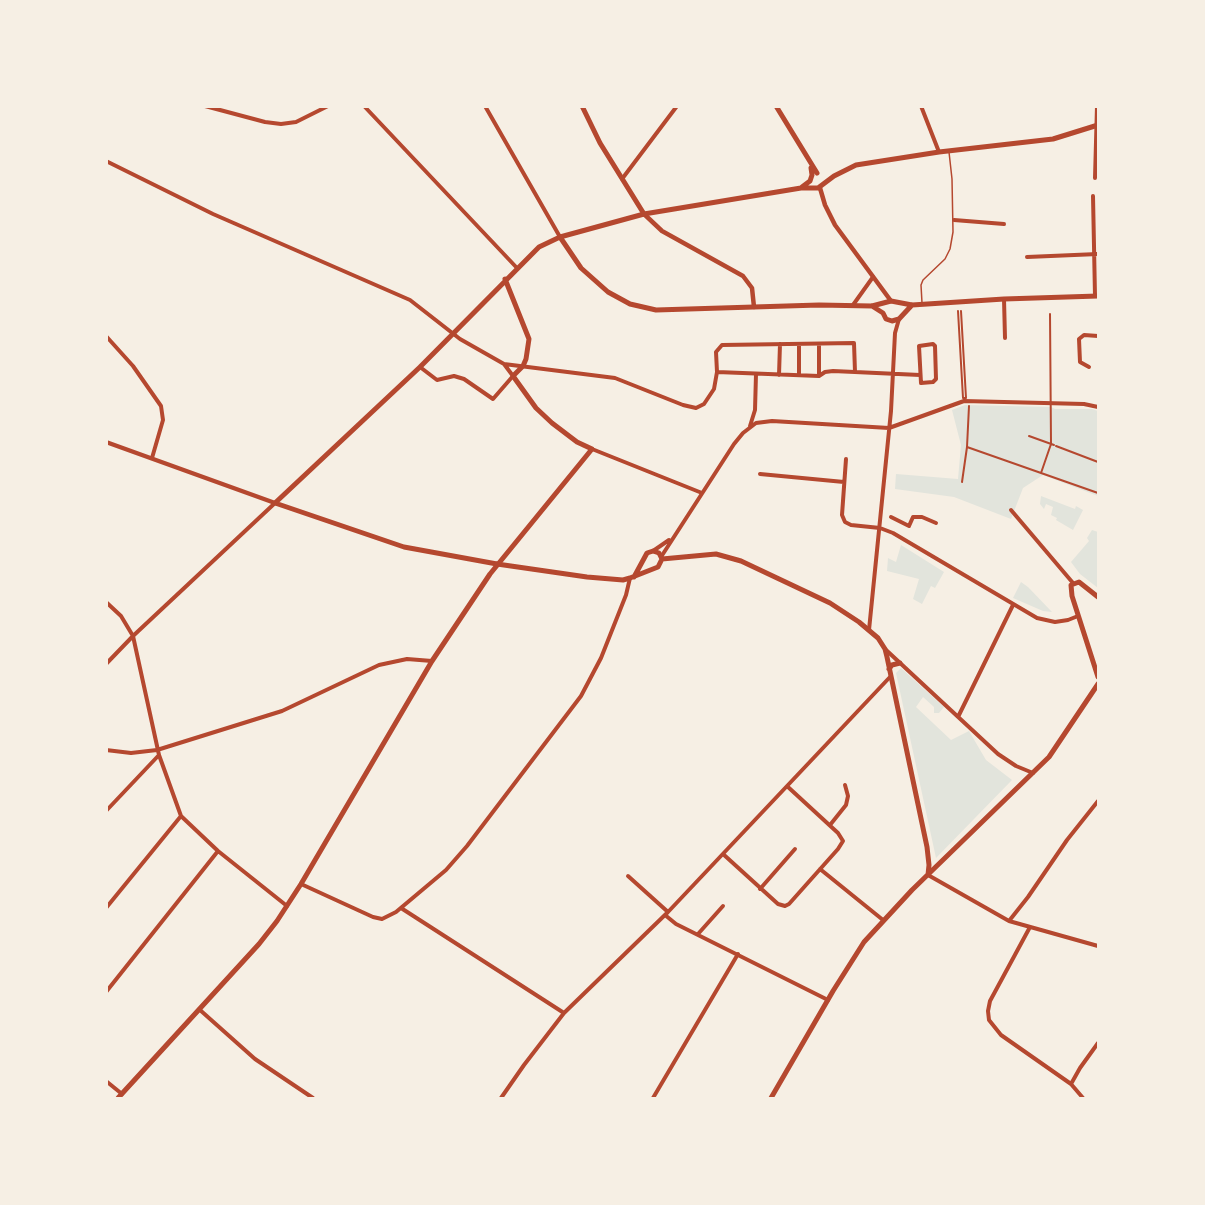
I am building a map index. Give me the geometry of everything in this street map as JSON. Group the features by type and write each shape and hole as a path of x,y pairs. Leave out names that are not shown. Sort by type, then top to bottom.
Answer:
{"main road":[{"path":"582,106 595,133 644,214"},
{"path":"776,106 811,166 813,179"},
{"path":"813,179 823,182 856,165 939,152 1053,139 1098,125"},
{"path":"813,179 823,182"},
{"path":"661,558 658,567 632,578 618,580 587,577 404,547 275,503 420,367 539,247 560,237 644,214 801,188 813,179"},
{"path":"560,237 590,278 608,292 630,304 668,311 754,307 872,306 888,302 912,305 1097,296"},
{"path":"120,1096 263,939 301,884 432,662 497,564 592,449 552,423 536,408 513,376 523,366 529,345 528,332 506,279"},
{"path":"883,313 888,302"},
{"path":"899,302 902,308 900,317"},
{"path":"872,306 883,313 888,320 900,317 912,305"},
{"path":"632,578 644,561 645,555 653,551 661,558"},
{"path":"661,558 703,554 727,556 830,603 870,630 885,648 927,847 928,876"},
{"path":"644,561 647,567 652,569"},
{"path":"1098,597 1082,584 1073,583 1070,592 1098,677"},
{"path":"889,669 892,665 900,663"},
{"path":"771,1098 858,950 883,920 1034,773 1056,748 1098,684"}],"street":[{"path":"205,106 281,124 296,122 328,106"},
{"path":"364,106 517,268"},
{"path":"485,106 560,237"},
{"path":"622,179 677,106"},
{"path":"921,106 939,152"},
{"path":"1095,178 1097,106"},
{"path":"106,161 213,214 399,294 423,308 453,333 504,364 513,376 493,399 464,379 454,376 437,380 420,367"},
{"path":"823,182 825,205 830,216 874,276 888,302"},
{"path":"1093,196 1097,296"},
{"path":"644,214 662,231 743,276 752,288 754,307"},
{"path":"954,220 1004,224"},
{"path":"1027,257 1097,254"},
{"path":"853,305 874,276"},
{"path":"1004,299 1005,338"},
{"path":"960,311 965,398 963,398 960,311"},
{"path":"1041,473 1054,445 1050,403 1050,314"},
{"path":"870,630 894,374 895,333 900,317"},
{"path":"888,320 895,333"},
{"path":"1089,367 1082,364 1079,358 1079,339 1084,335 1098,336"},
{"path":"106,336 133,366 160,406 163,414 161,428 152,458"},
{"path":"504,364 615,378 696,408 704,404 714,389 717,349 722,345 854,343 855,372"},
{"path":"779,375 780,344"},
{"path":"799,344 799,375"},
{"path":"819,344 819,376"},
{"path":"934,345 935,381 921,382 920,375 920,346 934,345"},
{"path":"717,372 819,376 825,372 920,375"},
{"path":"661,558 734,444 750,426 755,410 756,374"},
{"path":"750,426 762,421 772,421 889,428 964,401 1084,404 1098,407"},
{"path":"962,482 969,406"},
{"path":"1029,436 1098,462"},
{"path":"106,442 275,503 106,664"},
{"path":"967,447 1098,493"},
{"path":"592,449 702,493"},
{"path":"846,459 842,515 845,522 851,525 880,528 935,557 1013,605 1046,620 1062,621 1078,616"},
{"path":"760,474 844,482"},
{"path":"1011,510 1073,583"},
{"path":"891,517 909,526 913,517 922,517 936,524"},
{"path":"653,551 674,536"},
{"path":"301,884 374,917 382,918 401,908 456,860 581,696 601,658 632,578"},
{"path":"106,602 121,616 133,636 158,753 181,816 218,851 287,906"},
{"path":"958,717 1013,605"},
{"path":"885,648 1006,760 1034,773"},
{"path":"106,750 158,753 282,711 379,665 407,659 432,662"},
{"path":"501,1098 564,1013 666,914 890,677"},
{"path":"106,811 158,753"},
{"path":"830,825 846,806 848,796 845,785"},
{"path":"723,854 782,906 789,904 843,841 830,825 788,787"},
{"path":"1009,921 1098,801"},
{"path":"106,908 181,816"},
{"path":"760,889 795,849"},
{"path":"106,992 218,851"},
{"path":"820,869 883,920"},
{"path":"628,876 676,924 828,1000"},
{"path":"928,876 1009,921 1098,946"},
{"path":"698,934 723,906"},
{"path":"401,908 564,1013"},
{"path":"1030,927 990,1001 989,1020 1001,1035 1071,1084 1083,1098"},
{"path":"653,1098 738,954"},
{"path":"200,1010 238,1045 313,1098"},
{"path":"1071,1084 1098,1043"},
{"path":"106,1081 120,1096"}],"lane":[{"path":"922,304 921,285 945,259 950,249 954,220 949,151"}],"shaded area":[{"path":"965,405 1051,407 1098,411 1098,496 1043,475 1023,488 1011,519 954,497 895,489 896,474 958,479 961,445 952,410"},
{"path":"1041,496 1083,510 1073,530 1051,515 1053,507 1046,504 1044,509 1040,504"},
{"path":"1092,530 1098,532 1098,588 1080,574 1071,562 1089,541 1087,538"},
{"path":"901,545 944,572 935,588 931,586 922,604 913,599 919,579 887,571 888,558 896,562"},
{"path":"1021,582 1052,612 1043,611 1013,598"},
{"path":"901,668 944,707 939,713 934,713 934,707 923,697 916,707 951,740 969,731 986,760 1012,780 936,858 896,673"}]}
